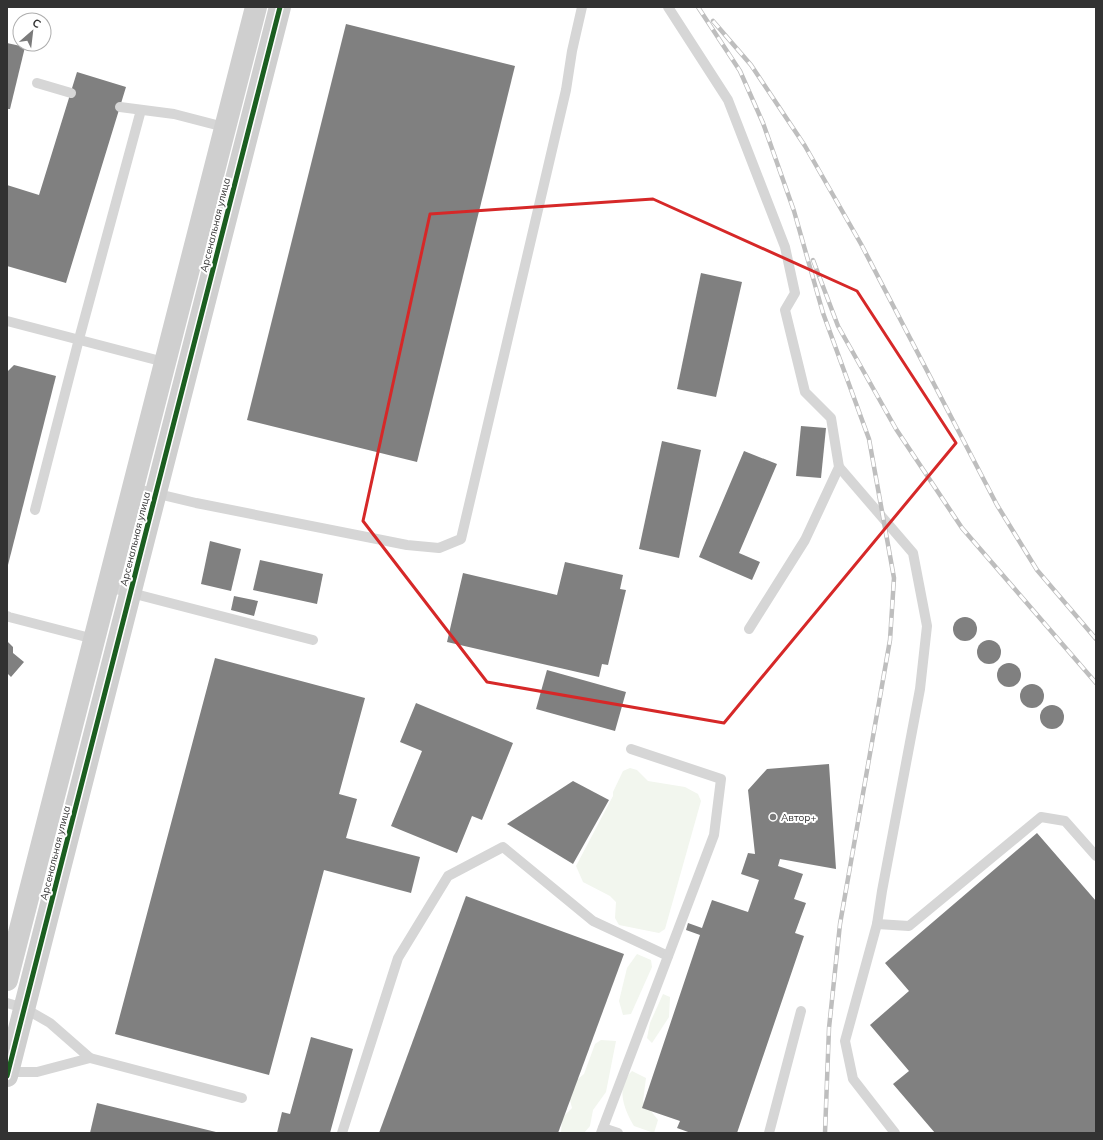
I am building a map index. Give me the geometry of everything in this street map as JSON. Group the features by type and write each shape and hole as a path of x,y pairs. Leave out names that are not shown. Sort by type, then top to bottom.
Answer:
{"street":[{"name":"Арсенальная улица","path":"7,980 256,7"},
{"name":"Арсенальная улица","path":"7,1074 16,1005 130,593 280,7"}],"lane":[{"path":"133,488 407,545 439,548 461,538 566,90 572,51 582,7"},
{"path":"668,7 728,100 785,247 795,293 785,310 805,392 831,418 839,467 913,553 927,626 920,689 882,890 877,924 845,1041 853,1079 895,1133"},
{"path":"37,83 71,93"},
{"path":"120,107 174,114 248,134"},
{"path":"35,510 79,339 142,110"},
{"path":"7,321 188,368"},
{"path":"749,629 805,540 839,467"},
{"path":"108,587 313,640"},
{"path":"7,616 94,639"},
{"path":"618,1133 602,1130 714,835 721,779 631,749"},
{"path":"877,924 909,926 1041,817 1065,821 1096,856"},
{"path":"342,1133 398,958 448,876 503,847 593,921 668,956"},
{"path":"16,1005 50,1024 90,1058 242,1098"},
{"path":"769,1133 801,1011"},
{"path":"7,1074 37,1072 90,1058"}],"highlighted area":[{"path":"653,199 857,291 956,443 724,723 487,682 363,521 430,214"}],"shaded area":[{"path":"630,768 637,770 648,781 685,787 698,794 701,801 665,929 659,933 619,925 615,918 616,902 610,896 583,882 576,866 613,796 613,792 623,771"},
{"path":"637,954 651,960 652,967 631,1014 623,1015 619,1001 627,968"},
{"path":"663,994 670,997 669,1017 652,1043 647,1038 650,1023"},
{"path":"601,1040 616,1041 606,1092 593,1110 590,1126 584,1133 561,1133 562,1118 572,1108 567,1088 584,1074 595,1044"},
{"path":"632,1071 646,1078 643,1101 658,1120 654,1133 634,1126 624,1105 624,1084"}],"building":[{"path":"346,24 515,66 417,462 247,420"},
{"path":"7,43 12,44 12,52 24,52 10,109 7,109"},
{"path":"77,72 126,87 66,283 7,266 7,185 39,195"},
{"path":"701,273 742,282 716,397 677,389"},
{"path":"14,365 56,376 8,565 7,372"},
{"path":"801,426 826,428 821,478 796,476"},
{"path":"662,441 701,450 679,558 639,549"},
{"path":"744,451 777,464 739,553 760,562 752,580 699,557"},
{"path":"210,541 241,549 231,591 201,584"},
{"path":"260,560 323,574 317,604 253,590"},
{"path":"565,562 623,575 620,589 626,590 608,665 602,664 599,677 447,642 463,573 557,595"},
{"path":"234,596 258,601 254,616 231,610"},
{"path":"965,617 973,621 977,629 973,637 965,641 957,637 953,629 957,621"},
{"path":"989,640 997,644 1001,652 997,660 989,664 981,660 977,652 981,644"},
{"path":"7,641 13,647 13,653 24,662 11,677 7,673"},
{"path":"215,658 365,698 339,794 357,799 346,838 420,857 411,893 324,870 269,1075 115,1034"},
{"path":"1009,663 1017,667 1021,675 1017,683 1009,687 1001,683 997,675 1001,667"},
{"path":"547,670 626,692 615,731 536,709"},
{"path":"1032,684 1040,688 1044,696 1040,704 1032,708 1024,704 1020,696 1024,688"},
{"path":"416,703 513,743 482,820 472,816 457,853 391,826 422,751 400,742"},
{"path":"1052,705 1060,709 1064,717 1060,725 1052,729 1044,725 1040,717 1044,709"},
{"path":"829,764 836,869 780,859 778,866 803,874 794,899 806,903 795,933 804,936 737,1133 691,1133 677,1128 680,1121 642,1108 700,935 686,930 688,923 702,928 712,900 748,912 759,880 741,874 748,853 755,854 748,790 767,769"},
{"path":"573,781 609,800 573,864 507,824"},
{"path":"1037,833 1096,901 1096,1133 935,1133 893,1084 909,1071 870,1025 909,991 885,963"},
{"path":"466,896 624,954 558,1133 379,1133"},
{"path":"311,1037 353,1049 330,1133 277,1133 282,1112 290,1114"},
{"path":"97,1103 216,1132 216,1133 90,1133"}],"railway":[{"path":"698,7 740,71 763,123 794,211 823,313 869,439 894,578 890,640 840,924 829,1028 825,1133"},
{"path":"713,21 751,65 805,146 861,244 997,505 1037,570 1096,639"},
{"path":"813,260 838,326 896,429 962,528 1096,683"}],"cycle path":[{"path":"7,1076 280,7"}],"place":[{"name":"Автор+","path":"773,817"}]}
